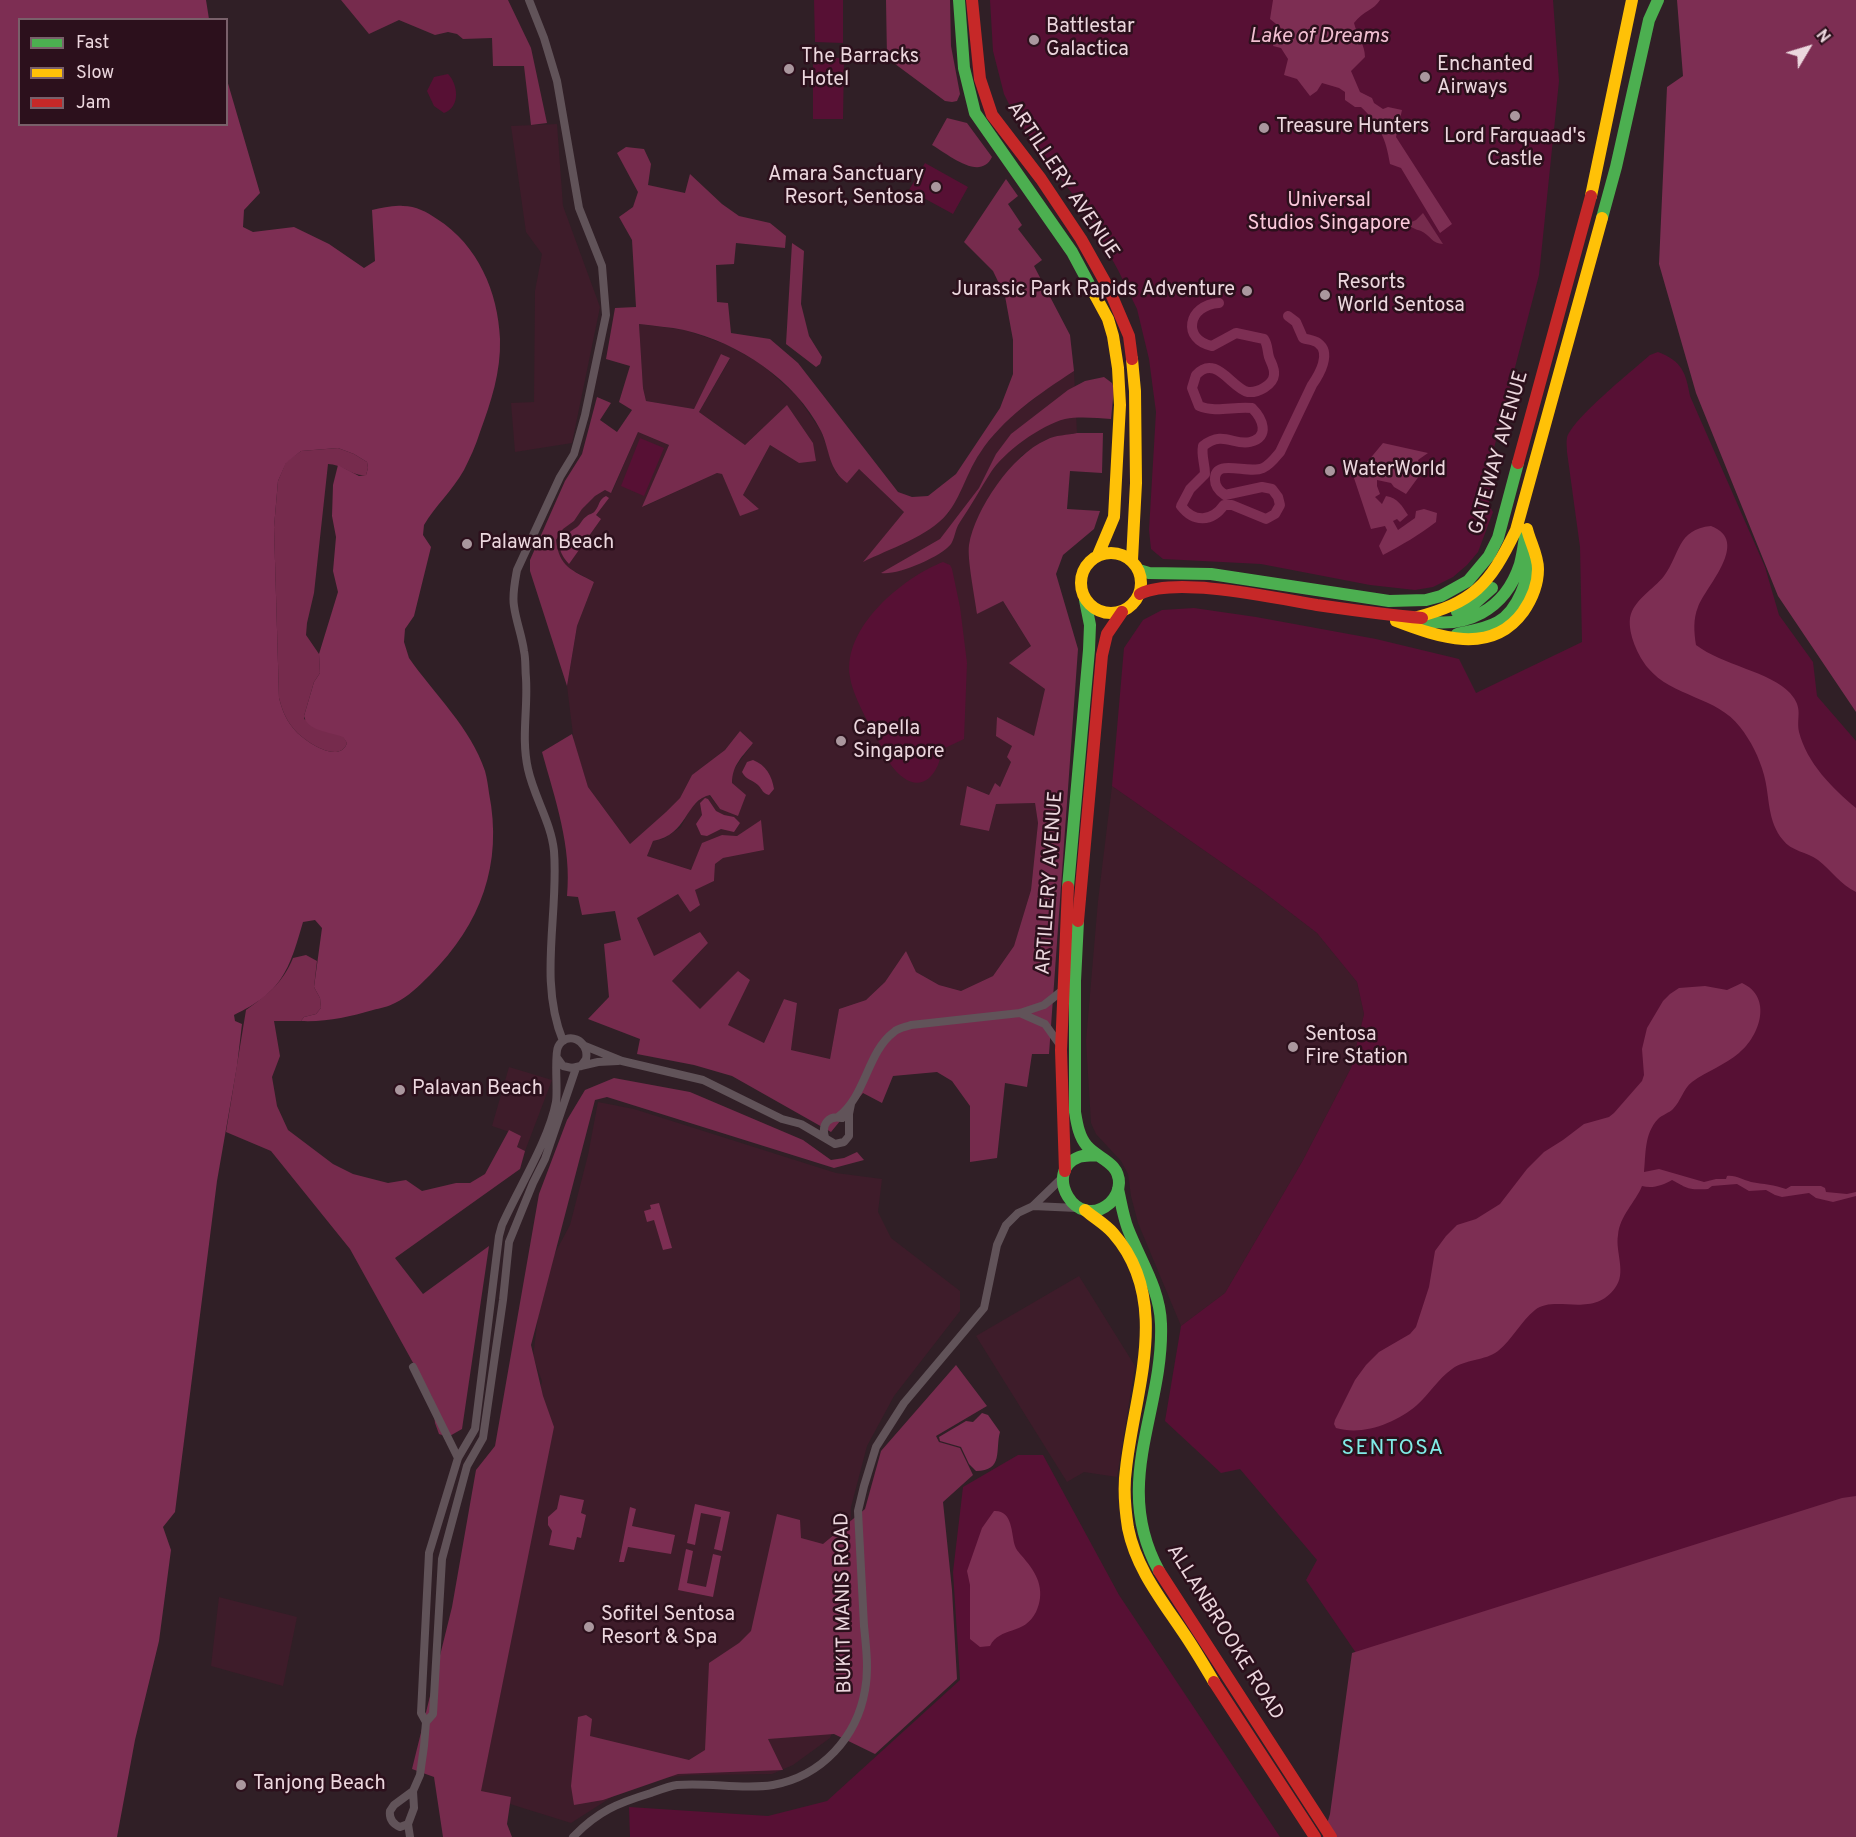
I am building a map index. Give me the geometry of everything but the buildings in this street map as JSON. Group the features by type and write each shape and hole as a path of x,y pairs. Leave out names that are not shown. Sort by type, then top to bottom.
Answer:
{"street":[{"path":"529,0 544,39 556,81 579,208 602,266 606,315 585,415 574,454 560,477 520,562 515,584 514,606 525,661 527,689 523,731 525,755 528,772 548,826 554,850 555,880 549,960 556,1024 563,1041"},
{"name":"ARTILLERY AVENUE","path":"959,0 963,68 975,113 1072,252 1108,319 1113,336 1120,405 1114,517 1098,555"},
{"name":"ARTILLERY AVENUE","path":"972,0 980,79 992,115 1041,179 1091,255 1113,297 1129,336 1134,370 1136,444 1135,565"},
{"name":"GATEWAY AVENUE","path":"1098,555 1112,552 1119,554 1149,573 1211,574 1414,603 1431,601 1448,594 1473,578 1484,565 1498,538 1593,190 1632,0"},
{"name":"GATEWAY AVENUE","path":"1140,594 1148,590 1164,588 1209,588 1414,618 1434,624 1451,624 1467,620 1493,607 1506,591 1519,566 1521,530 1529,484 1616,167 1649,20 1658,0"},
{"name":"GATEWAY AVENUE","path":"1376,614 1418,629 1448,636 1478,640 1492,637 1518,619 1528,603 1537,580 1538,567 1532,545 1521,530"},
{"name":"GATEWAY AVENUE","path":"1414,618 1447,609 1479,589 1498,567 1521,530"},
{"name":"GATEWAY AVENUE","path":"1448,636 1498,623 1510,613 1528,577 1532,545"},
{"path":"1098,555 1091,560 1082,574 1080,583 1085,600 1098,611 1122,612 1136,602 1140,594 1141,578 1135,565"},
{"name":"ARTILLERY AVENUE","path":"1082,1210 1073,1205 1064,1192 1062,1048 1065,926 1089,650 1089,625 1085,600"},
{"name":"ARTILLERY AVENUE","path":"1118,1189 1119,1181 1114,1167 1104,1157 1088,1148 1082,1138 1075,1112 1075,981 1102,655 1107,634 1122,612"},
{"path":"801,1125 826,1122 838,1117 851,1104 879,1050 895,1030 911,1025 1020,1013 1044,1005 1063,990"},
{"path":"1020,1013 1045,1024 1062,1048"},
{"path":"410,1837 408,1824 414,1808 413,1791 422,1769 426,1722 421,1713 429,1553 458,1458 476,1429 499,1236 502,1225 535,1157 556,1102 557,1049 563,1041 572,1038 582,1042 585,1046 622,1061 703,1080 782,1119 801,1125 835,1144 844,1142 850,1132 851,1104"},
{"path":"426,1722 433,1714 442,1559 467,1466 483,1438 509,1242 579,1067 586,1059 585,1046"},
{"path":"558,1059 567,1068 598,1062 622,1061"},
{"path":"838,1117 849,1123"},
{"path":"825,1137 826,1122"},
{"path":"1033,1206 1064,1174 1070,1162 1087,1154 1097,1155"},
{"path":"525,1177 541,1166"},
{"path":"1033,1206 1082,1210 1102,1209 1110,1204 1118,1189"},
{"name":"ALLANBROOKE ROAD","path":"1118,1189 1128,1228 1153,1283 1161,1323 1161,1353 1138,1476 1139,1505 1144,1537 1155,1566 1331,1837"},
{"name":"BUKIT MANIS ROAD","path":"573,1837 585,1824 620,1802 676,1785 748,1787 774,1785 799,1777 824,1761 842,1744 858,1720 866,1687 858,1512 876,1447 904,1402 984,1308 997,1245 1006,1225 1018,1212 1033,1206"},
{"name":"ALLANBROOKE ROAD","path":"1082,1210 1115,1235 1124,1248 1141,1288 1147,1312 1146,1350 1125,1475 1124,1508 1131,1539 1143,1569 1266,1764 1315,1837"},
{"path":"413,1367 458,1458"},
{"path":"428,1596 440,1596"},
{"path":"408,1824 397,1826 392,1822 390,1811 394,1805 413,1791"}],"shaded area":[{"path":"341,0 508,0 531,48 547,123 531,125 524,66 493,66 492,38 463,39 457,34 448,32 435,35 399,20 369,34"},
{"path":"886,0 950,0 951,46 960,94 957,101 945,101 887,58"},
{"path":"947,118 967,123 992,157 987,164 972,167 932,145"},
{"path":"557,124 563,206 600,307 572,443 515,452 511,403 534,402 535,291 542,254 526,232 511,126"},
{"path":"626,147 644,149 651,164 648,185 685,193 690,174 722,204 739,216 770,223 786,236 785,248 736,243 734,264 716,265 717,302 728,303 731,333 770,339 798,363 898,492 912,497 928,496 956,474 1000,408 1013,374 1013,340 1005,296 993,271 964,242 1006,179 1018,196 1008,204 1022,225 1018,229 1042,260 1034,266 1070,335 1074,371 1035,398 989,440 956,501 939,522 908,541 863,562 904,512 859,469 847,483 841,478 833,465 821,431 810,413 781,380 745,354 705,336 668,327 639,324 643,388 646,401 694,409 721,354 730,358 699,412 745,445 787,405 813,443 816,461 799,463 770,445 743,495 759,509 740,516 722,474 717,473 642,507 669,445 638,432 611,493 605,490 595,496 574,521 563,529 556,540 560,556 568,567 594,582 577,626 567,686 530,571 530,560 565,481 582,454 597,397 611,403 600,420 617,432 632,410 619,402 630,366 606,359 615,308 636,307 632,240 619,217 633,207 638,192 617,153"},
{"path":"1423,213 1443,244 1436,243 1407,224 1416,220"},
{"path":"792,243 804,251 801,304 809,336 822,357 820,364 816,367 786,344"},
{"path":"639,324 685,330 725,344 760,363 797,396 821,431 837,475 859,469 904,512 865,561 948,514 979,453 1004,422 1074,371 1077,433 1047,439 1021,456 999,484 978,517 977,614 1002,600 1031,646 1010,663 1045,689 1034,737 997,718 1012,746 1011,762 1000,787 995,784 989,795 968,786 960,824 989,831 996,804 1035,803 1038,823 1031,890 1014,946 993,976 961,991 939,985 916,972 906,951 885,982 866,1000 839,1009 830,1059 791,1050 797,1003 784,999 764,1043 727,1025 750,980 738,971 700,1010 672,981 708,943 700,932 654,957 637,917 678,894 700,905 694,890 714,881 715,864 723,858 764,850 760,821 737,836 722,835 691,870 647,856 653,841 663,839 681,827 690,809 704,796 709,795 720,809 732,783 732,772 753,743 740,731 725,750 692,775 680,798 630,844 588,787 574,743 567,686 577,626 594,582 565,566 557,553 556,540 563,528 574,521 595,496 605,490 612,492 638,432 669,445 643,507 717,473 722,474 740,515 759,509 743,495 770,445 799,463 813,443 787,406 745,445 699,412 730,359 722,354 694,409 646,401 643,388"},
{"path":"1104,377 1112,383 1114,389 1111,419 1082,417 1065,419 1034,433 997,464 958,525 951,544 946,549 907,569 881,573 940,539 979,488 996,454 1011,434 1068,390 1085,381"},
{"path":"1077,433 1103,433 1102,473 1070,471 1067,509 1100,511 1094,529 1063,555 1056,574 1078,649 1049,1054 1032,1054 1027,1087 1005,1083 997,1158 970,1162 970,1106 952,1081 937,1072 893,1076 882,1103 863,1093 831,1132 732,1076 694,1065 637,1054 640,1039 588,1019 609,997 604,944 621,940 615,911 582,915 578,897 567,896 565,841 542,752 572,734 588,787 630,844 680,798 692,775 725,750 740,731 753,743 739,761 732,777 732,783 746,795 738,816 720,809 710,795 702,798 695,803 673,832 653,841 647,856 691,870 702,843 722,835 737,836 761,820 764,850 723,858 715,864 714,881 695,890 700,905 690,912 678,894 637,918 654,956 700,932 708,943 672,981 700,1009 738,971 750,980 728,1025 764,1043 784,999 797,1003 791,1050 830,1059 839,1009 866,1000 885,982 906,951 916,972 939,985 961,991 993,976 1014,946 1031,890 1038,823 1035,803 996,804 989,831 960,825 967,786 989,795 995,783 1000,787 1011,762 1007,757 1012,746 996,736 997,717 1034,736 1045,689 1009,663 1031,646 1003,601 977,614 969,545 987,500 1008,470 1033,447 1050,438"},
{"path":"338,448 367,462 368,468 366,475 361,475 328,464 314,593 306,635 319,654 320,673 314,682 304,716 304,719 343,736 347,743 343,749 336,752 311,744 297,733 286,717 279,698 274,527 278,481 286,462 301,451"},
{"path":"1112,786 1261,890 1317,933 1357,982 1364,1014 1351,1068 1302,1162 1225,1293 1181,1326 1138,1223 1128,1174 1121,1161 1096,1134 1091,1123 1086,1041 1098,901"},
{"path":"306,955 317,961 314,987 320,998 321,1008 316,1014 304,1017 301,1021 274,1021 280,1056 272,1077 277,1106 288,1130 333,1164 353,1174 388,1183 406,1180 422,1191 456,1183 470,1183 485,1174 509,1130 521,1136 517,1147 525,1151 520,1169 395,1258 423,1294 489,1246 462,1429 448,1437 439,1434 435,1423 432,1397 350,1249 271,1151 226,1132 246,1010 274,988 293,958"},
{"path":"509,1067 552,1080 525,1151 517,1147 521,1136 492,1126"},
{"path":"614,1078 690,1092 803,1140 831,1160 844,1158 857,1152 864,1160 834,1168 607,1097 595,1100 531,1345 543,1396 554,1427 481,1791 511,1797 507,1824 512,1837 443,1837 434,1777 412,1769 452,1607 476,1470 495,1446 539,1194 567,1120 585,1090"},
{"path":"598,1102 634,1109 836,1173 882,1179 878,1212 891,1238 960,1291 960,1311 894,1396 867,1446 851,1507 850,1550 859,1665 830,1738 793,1765 772,1774 690,1775 651,1779 618,1793 571,1823 478,1794 519,1471 542,1381 533,1357 539,1309 554,1255 570,1225 588,1155"},
{"path":"1079,1276 1135,1366 1117,1477 1084,1472 1067,1482 976,1336"},
{"path":"956,1365 987,1406 936,1436 939,1442 960,1448 973,1475 943,1502 952,1590 957,1679 875,1754 834,1734 768,1739 783,1770 678,1774 603,1800 574,1805 571,1786 578,1717 586,1715 592,1719 590,1736 689,1760 705,1750 709,1663 739,1643 751,1631 777,1514 800,1520 801,1538 823,1544 865,1509 881,1451"},
{"path":"1856,1496 1856,1837 1323,1837 1330,1814 1352,1653 1842,1498"},
{"path":"219,1597 297,1617 283,1686 211,1666"}],"green space":[{"path":"814,0 843,0 843,43 815,42"},
{"name":"Universal Studios Singapore","path":"990,0 1553,0 1559,81 1539,275 1493,452 1493,484 1490,489 1489,505 1493,512 1478,552 1453,577 1433,587 1415,590 1370,585 1261,564 1163,559 1151,549 1149,530 1156,412 1149,359 1137,309 1086,212 1017,120 1004,94 993,51"},
{"path":"813,57 844,58 843,119 813,119"},
{"path":"448,74 454,83 456,95 453,106 444,113 434,106 427,91 434,77"},
{"path":"925,163 968,187 953,214 909,190"},
{"path":"1658,352 1673,359 1682,369 1690,396 1765,567 1779,615 1813,662 1817,696 1856,741 1856,1508 1365,1666 1306,1580 1317,1560 1240,1469 1221,1473 1165,1421 1181,1326 1225,1293 1302,1162 1351,1068 1364,1014 1357,982 1317,933 1261,890 1112,786 1124,648 1143,620 1162,610 1194,608 1376,639 1459,659 1476,693 1582,642 1580,547 1567,438 1579,420 1604,395 1650,355"},
{"path":"640,438 664,448 644,496 621,486"},
{"path":"943,562 950,565 952,569 960,607 967,663 964,739 945,748 933,774 915,783 902,777 891,765 856,697 850,677 850,659 855,641 865,623 878,607 910,580"},
{"path":"1018,1455 1043,1455 1119,1595 1280,1837 630,1837 629,1807 768,1816 827,1801 960,1680 953,1572 963,1487"}],"water":[{"path":"0,0 206,0 209,18 18,18 18,126 228,126 228,83 260,193 244,210 243,227 253,232 294,227 329,244 364,268 375,261 372,210 391,206 417,208 451,230 474,256 490,287 500,339 497,375 477,442 460,477 424,525 423,535 431,547 414,616 405,629 404,642 409,658 461,726 479,755 485,771 493,819 490,868 475,914 463,935 430,975 405,998 387,1006 347,1017 301,1021 304,1017 316,1014 321,1008 320,998 314,987 322,928 315,920 303,922 288,967 273,988 263,998 234,1015 235,1021 242,1024 237,1066 217,1181 175,1512 163,1527 171,1550 159,1641 135,1740 117,1837 0,1837","holes":["338,448 367,462 366,475 359,476 338,465 333,485 332,516 336,537 333,571 338,592 319,654 320,673 314,682 304,716 314,728 343,737 347,743 343,749 336,752 311,744 297,733 286,717 279,698 274,527 278,481 286,463 301,451"]},
{"name":"Lake of Dreams","path":"1273,0 1380,0 1354,23 1364,48 1365,57 1351,71 1360,92 1372,98 1374,103 1383,109 1388,107 1402,110 1396,137 1452,224 1440,233 1401,168 1390,164 1384,140 1373,120 1361,107 1355,107 1345,100 1345,92 1322,83 1310,96 1297,79 1284,75 1288,59 1281,48 1273,46 1275,37 1281,28 1270,19"},
{"path":"1677,0 1856,0 1856,712 1778,596 1696,393 1659,264 1667,87 1683,76"},
{"path":"1383,443 1428,453 1418,460 1422,472 1406,494 1391,483 1377,480 1380,494 1375,497 1382,504 1386,496 1394,499 1408,515 1400,522 1397,519 1393,521 1398,530 1415,518 1416,511 1424,509 1437,513 1436,522 1383,555 1379,546 1387,530 1385,526 1371,529 1354,478"},
{"path":"606,496 609,498 596,515 601,519 569,564 561,552 563,539 585,517 597,509 600,501"},
{"path":"1711,526 1722,533 1727,542 1727,553 1696,612 1694,626 1696,645 1719,658 1771,679 1782,686 1794,699 1798,708 1799,732 1808,754 1838,792 1856,808 1856,892 1818,860 1786,844 1778,833 1774,825 1760,762 1740,727 1720,709 1658,678 1644,663 1634,644 1630,618 1635,606 1664,576 1685,538 1700,528"},
{"path":"753,760 765,768 770,775 774,789 769,795 745,777 742,772 747,762"},
{"path":"705,798 716,811 734,817 740,823 734,832 721,829 707,836 701,835 696,824 702,815 700,803"},
{"path":"1742,983 1752,989 1758,997 1760,1017 1753,1037 1734,1057 1692,1082 1673,1109 1653,1125 1648,1138 1644,1172 1659,1169 1704,1182 1733,1176 1786,1189 1791,1186 1821,1186 1826,1192 1847,1194 1856,1192 1856,1196 1833,1202 1816,1198 1809,1193 1782,1197 1766,1190 1749,1191 1737,1184 1692,1189 1672,1180 1658,1186 1642,1186 1619,1228 1620,1276 1615,1288 1606,1297 1585,1304 1543,1306 1530,1314 1498,1351 1452,1369 1417,1405 1399,1417 1368,1429 1336,1428 1335,1420 1355,1380 1366,1365 1379,1352 1410,1334 1416,1327 1429,1287 1435,1251 1446,1236 1457,1225 1476,1219 1500,1204 1527,1169 1544,1152 1584,1124 1609,1117 1614,1113 1642,1081 1644,1075 1642,1049 1647,1028 1663,1001 1670,994 1679,988 1705,986 1727,990"},
{"path":"659,1203 672,1248 663,1250 654,1220 647,1222 644,1211 651,1209 650,1205"},
{"path":"982,1413 988,1415 1000,1432 995,1463 985,1470 976,1471 969,1464 961,1447 940,1441 939,1437 966,1421 973,1422"},
{"path":"560,1495 584,1500 581,1513 586,1515 581,1538 577,1537 574,1550 549,1545 552,1531 548,1525 548,1517 557,1509"},
{"path":"695,1504 730,1512 722,1551 714,1549 721,1517 701,1513 695,1545 687,1543"},
{"path":"630,1507 636,1509 632,1526 675,1535 671,1554 628,1547 624,1562 619,1562"},
{"path":"994,1511 1005,1514 1008,1518 1016,1548 1037,1579 1040,1598 1036,1612 1025,1625 1000,1636 990,1646 980,1647 970,1639 970,1585 967,1571 982,1528"},
{"path":"686,1549 693,1551 687,1583 706,1587 713,1554 721,1556 713,1597 678,1590"}],"waterway":[{"path":"1219,303 1208,305 1195,316 1192,323 1196,337 1202,343 1212,346 1236,333 1264,339 1274,375 1271,382 1264,388 1248,392 1242,390 1217,370 1203,369 1196,375 1192,388 1199,406 1212,409 1252,408 1263,427 1261,436 1257,440 1244,443 1217,439 1203,446 1205,474 1190,489 1181,506 1197,518 1209,517 1224,505 1232,505 1266,519 1275,514 1280,505 1272,489 1262,487 1225,495 1218,489 1215,480 1216,473 1220,469 1257,470 1266,467 1272,461 1280,452 1321,370 1324,358 1322,347 1316,342 1303,338 1296,322 1288,316"}],"traffic: fast":[{"path":"959,0 964,68 975,113 1072,252 1095,295"},
{"path":"1602,218 1616,167 1649,20 1658,0"},
{"path":"1139,570 1149,573 1211,574 1389,601 1426,600 1441,596 1468,581 1489,556 1498,538 1518,463"},
{"path":"1420,620 1453,622 1468,619 1494,605 1505,594 1520,564 1526,531"},
{"path":"1457,634 1478,630 1498,622 1512,610 1528,574 1531,556"},
{"path":"1457,612 1474,604 1492,588"},
{"path":"1068,887 1089,650 1090,625 1085,600"},
{"path":"1078,921 1075,981 1075,1112 1082,1139 1112,1165 1116,1170 1119,1183 1114,1199 1110,1203 1097,1210 1086,1210 1075,1205 1068,1196 1063,1174 1068,1164 1079,1157 1097,1155"},
{"path":"1118,1189 1126,1224 1149,1275 1160,1311 1160,1356 1139,1477 1139,1508 1145,1539 1159,1571"}],"traffic: slow":[{"path":"1591,196 1632,0"},
{"path":"1414,618 1451,605 1466,598 1477,589 1497,565 1516,530 1602,218"},
{"path":"1095,295 1108,319 1113,336 1120,405 1114,517 1098,555"},
{"path":"1132,359 1135,391 1136,483 1132,560"},
{"path":"1396,621 1429,633 1463,639 1496,634 1510,626 1523,612 1537,581 1537,559 1527,529"},
{"path":"1105,553 1117,553 1133,561 1139,571 1141,583 1139,595 1133,605 1117,613 1105,613 1089,605 1081,589 1081,577 1089,561 1105,553"},
{"path":"1085,1210 1113,1233 1131,1260 1141,1288 1146,1317 1145,1348 1125,1484 1126,1514 1132,1543 1150,1583 1214,1682"}],"traffic: jam":[{"path":"972,0 980,79 992,115 1041,179 1081,239 1109,289 1129,336 1132,359"},
{"path":"1518,463 1591,196"},
{"path":"1140,594 1156,589 1177,587 1226,590 1356,611 1422,618"},
{"path":"1078,921 1102,655 1107,634 1122,612"},
{"path":"1065,1171 1061,1050 1068,887"},
{"path":"1159,1571 1331,1837"},
{"path":"1214,1682 1315,1837"}],"place":[{"name":"Battlestar Galactica","path":"1034,40"},
{"name":"The Barracks Hotel","path":"789,69"},
{"name":"Enchanted Airways","path":"1425,77"},
{"name":"Lord Farquaad's Castle","path":"1515,116"},
{"name":"Treasure Hunters","path":"1264,128"},
{"name":"Amara Sanctuary Resort, Sentosa","path":"936,187"},
{"name":"Jurassic Park Rapids Adventure","path":"1247,291"},
{"name":"Resorts World Sentosa","path":"1325,295"},
{"name":"WaterWorld","path":"1330,471"},
{"name":"Palawan Beach","path":"467,544"},
{"name":"Capella Singapore","path":"841,741"},
{"name":"Sentosa Fire Station","path":"1293,1047"},
{"name":"Palavan Beach","path":"400,1090"},
{"name":"Sofitel Sentosa Resort & Spa","path":"589,1627"},
{"name":"Tanjong Beach","path":"241,1785"}],"district":[{"name":"SENTOSA","path":"1393,1450"}]}
